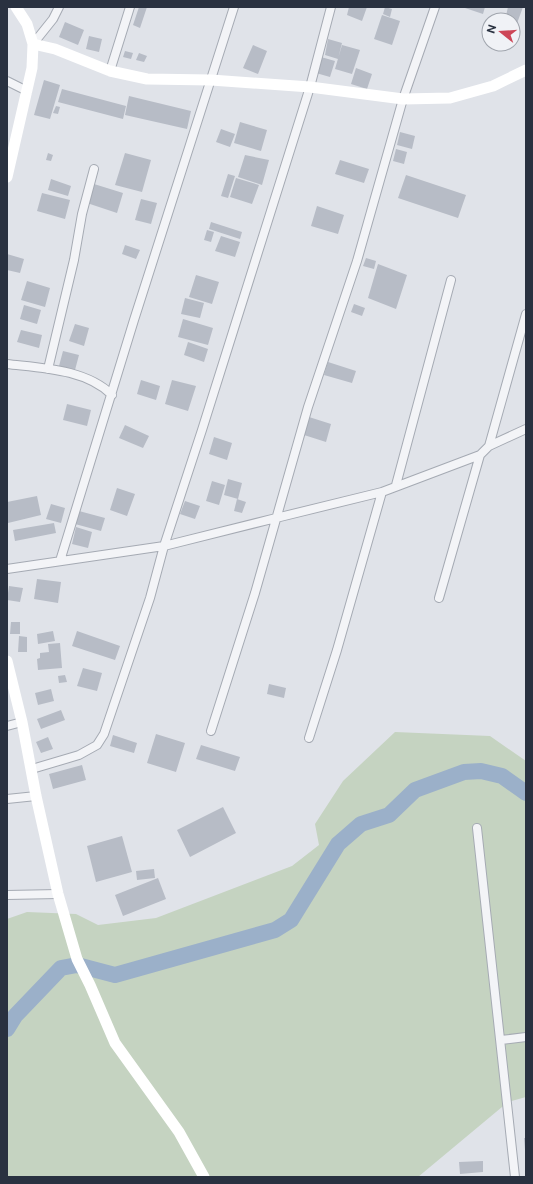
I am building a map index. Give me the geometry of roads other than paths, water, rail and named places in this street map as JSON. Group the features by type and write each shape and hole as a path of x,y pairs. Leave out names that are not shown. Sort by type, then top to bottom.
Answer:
{"main road":[{"path":"7,177 32,68 33,44 27,24 16,7"},
{"path":"33,44 55,49 110,71 147,79 212,80 310,87 403,99 450,98 493,86 526,70"},
{"path":"7,661 22,722 32,768 36,796 58,894 76,959 90,985 115,1043 179,1132 204,1177"}],"street":[{"path":"33,44 53,19 59,7"},
{"path":"110,71 130,7"},
{"path":"60,561 184,162 212,80 234,7"},
{"path":"32,768 79,755 97,745 104,734 150,598 164,546 310,87 330,7"},
{"path":"211,731 238,650 308,407 357,261 403,99 435,7"},
{"path":"7,81 27,90"},
{"path":"48,369 74,260 82,214 94,170"},
{"path":"396,485 450,280"},
{"path":"489,446 526,314"},
{"path":"7,364 48,369 80,376 106,389 112,395"},
{"path":"7,569 164,546 382,492 396,485 480,455 489,446 526,429"},
{"path":"439,598 480,455"},
{"path":"309,738 337,650 382,492"},
{"path":"7,726 22,722"},
{"path":"7,798 36,796"},
{"path":"477,828 515,1177"},
{"path":"7,894 58,894"},
{"path":"501,1040 526,1037"}],"waterway":[{"path":"7,1029 15,1016 61,968 77,965 115,975 275,930 291,920 338,844 361,824 389,815 415,790 464,772 481,771 502,776 526,793"}]}
